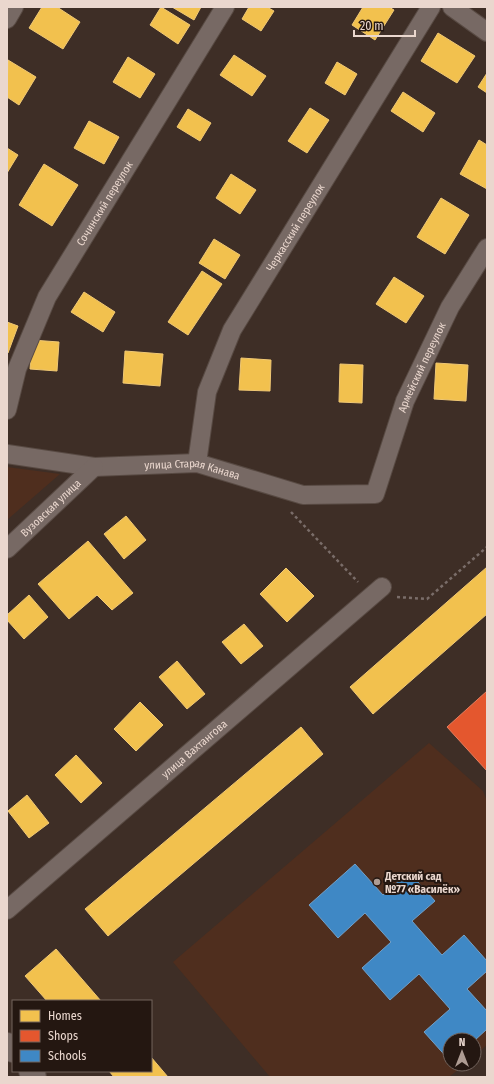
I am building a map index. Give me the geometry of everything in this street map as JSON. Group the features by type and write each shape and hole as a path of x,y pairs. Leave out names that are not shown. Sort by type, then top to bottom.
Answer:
{"street":[{"path":"7,19 14,7"},
{"name":"Сочинский переулок","path":"7,410 17,369 47,297 226,7"},
{"name":"Черкасский переулок","path":"197,463 206,392 232,330 431,7"},
{"path":"452,7 487,32"},
{"name":"Армейский переулок","path":"375,494 405,401 450,307 487,248"},
{"name":"улица Старая Канава","path":"7,454 94,467 197,463 303,495 375,494"},
{"name":"Вузовская улица","path":"7,549 94,467"},
{"name":"улица Вахтангова","path":"7,910 377,591"}],"path":[{"path":"290,511 377,591 427,599 487,547"}],"shaded area":[{"path":"7,467 60,474 7,520"},
{"name":"Детский сад №77 «Василёк»","path":"429,743 483,791 487,801 487,1045 482,1049 482,1032 442,1032 442,1072 455,1072 449,1077 270,1077 173,962"}],"building: Homes":[{"path":"42,7 57,7 80,22 63,49 29,28"},
{"path":"161,7 190,25 178,44 150,25"},
{"path":"172,7 201,7 194,20"},
{"path":"249,7 267,7 274,11 261,31 242,19"},
{"path":"363,7 389,7 394,10 375,40 352,25"},
{"path":"438,33 475,56 457,83 421,61"},
{"path":"234,55 266,76 252,96 220,75"},
{"path":"128,57 155,74 140,98 113,82"},
{"path":"8,60 36,77 19,105 7,97"},
{"path":"337,62 357,74 345,95 325,83"},
{"path":"487,73 487,93 478,87"},
{"path":"403,92 435,113 423,132 391,111"},
{"path":"310,108 329,120 307,153 288,141"},
{"path":"188,109 211,123 200,141 177,127"},
{"path":"89,121 119,137 104,164 74,148"},
{"path":"479,140 487,145 487,189 460,174"},
{"path":"7,148 18,155 7,173"},
{"path":"44,164 78,185 52,226 19,205"},
{"path":"231,174 256,190 240,214 216,198"},
{"path":"441,198 469,215 445,254 417,237"},
{"path":"214,239 240,255 225,279 199,263"},
{"path":"202,271 222,284 188,335 168,322"},
{"path":"394,277 424,296 406,323 376,304"},
{"path":"84,292 115,312 103,332 71,312"},
{"path":"7,322 18,326 8,353 7,353"},
{"path":"32,340 59,342 57,371 30,369"},
{"path":"125,351 163,354 160,386 123,383"},
{"path":"241,358 271,360 270,391 239,390"},
{"path":"436,363 468,365 466,401 434,399"},
{"path":"340,364 363,365 362,403 339,402"},
{"path":"126,516 146,540 124,559 104,534"},
{"path":"88,541 133,593 112,610 97,595 69,619 38,584"},
{"path":"487,567 487,614 373,714 350,687"},
{"path":"286,568 314,596 287,622 260,594"},
{"path":"29,595 48,617 24,639 7,620 7,615"},
{"path":"244,624 263,646 241,664 222,642"},
{"path":"177,661 205,694 187,709 159,677"},
{"path":"140,702 163,725 136,751 114,729"},
{"path":"301,727 323,754 108,936 85,909"},
{"path":"76,755 102,783 81,803 55,775"},
{"path":"27,795 49,823 29,838 8,811"},
{"path":"56,949 100,1000 46,1000 25,976"},
{"path":"152,1058 168,1077 114,1077 110,1072 152,1072"}],"building: Shops":[{"path":"487,691 487,771 447,727"}],"building: Schools":[{"path":"355,864 383,895 409,872 435,901 412,921 442,955 464,935 487,961 487,971 467,989 487,1011 487,1029 482,1034 482,1032 442,1032 442,1052 424,1032 450,1009 419,974 390,1000 362,968 391,942 365,913 338,938 309,905"}],"place":[{"name":"Детский сад №77 «Василёк»","path":"377,882"}]}
